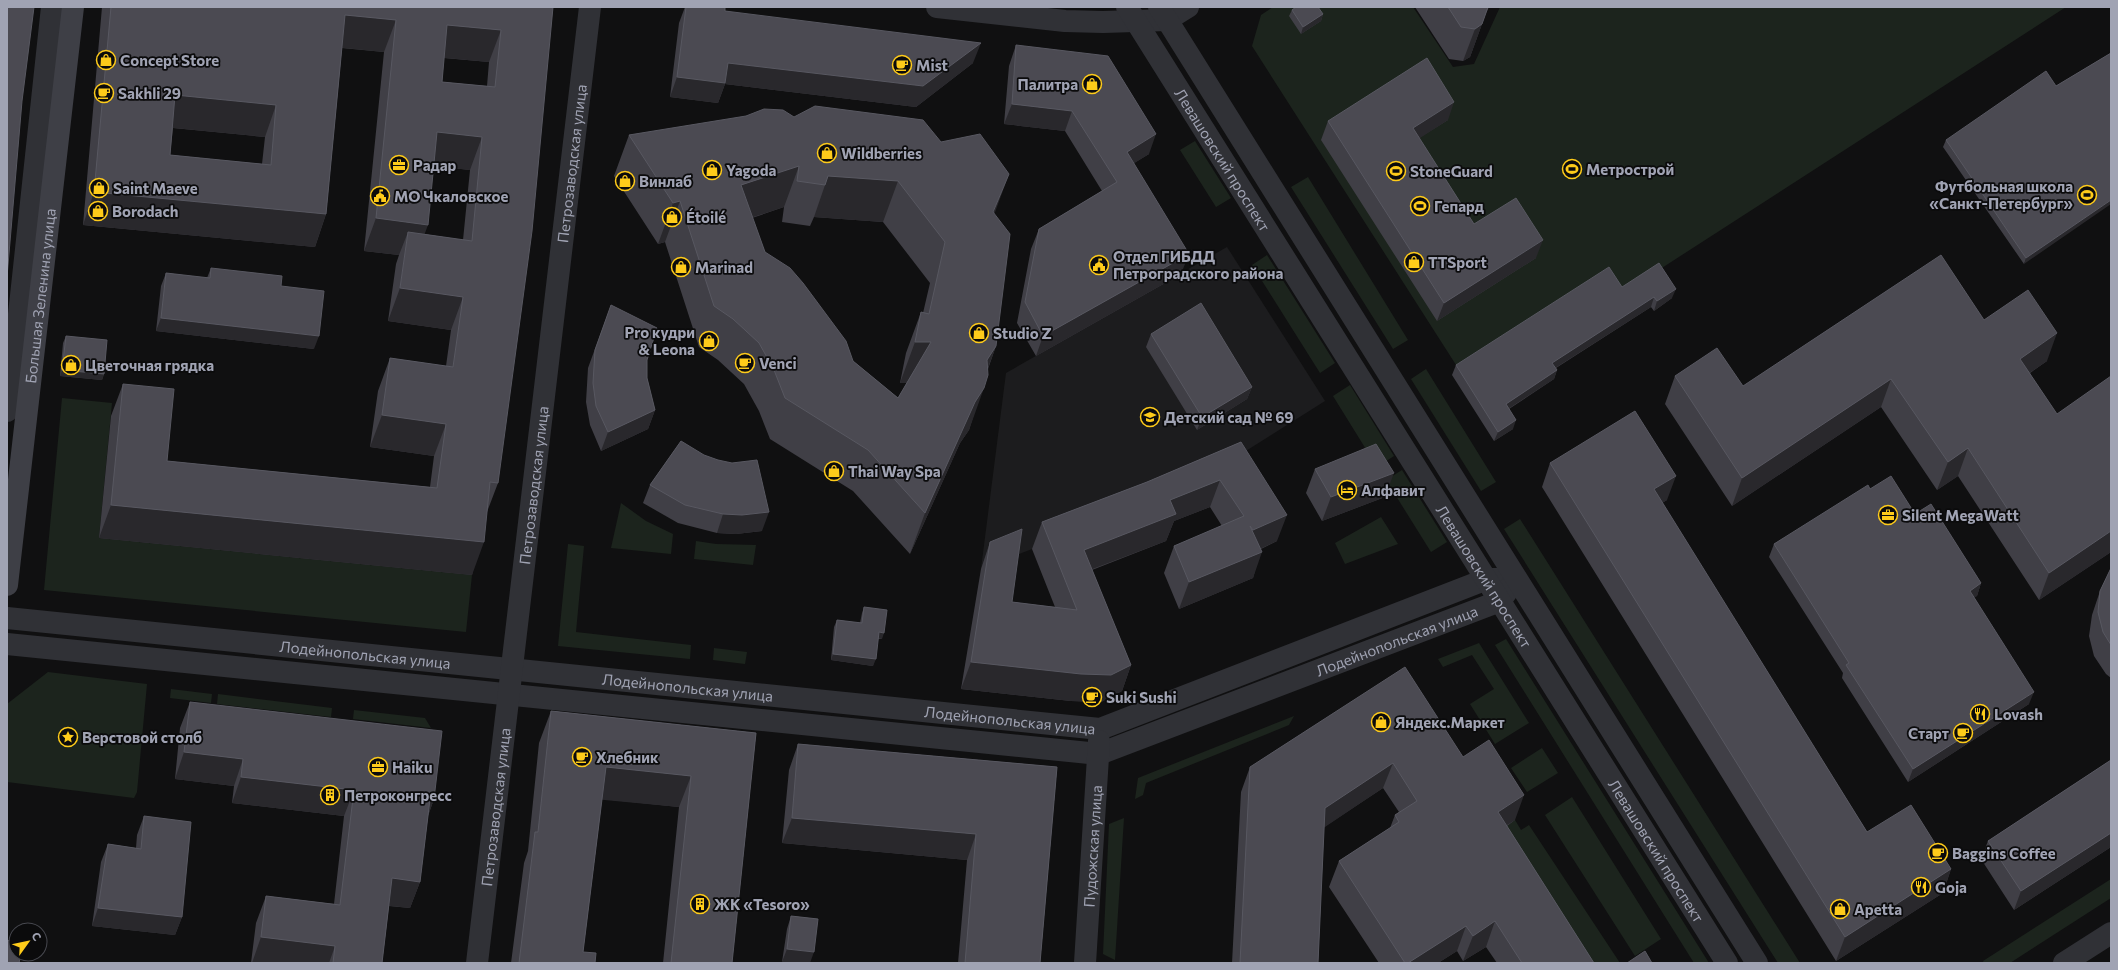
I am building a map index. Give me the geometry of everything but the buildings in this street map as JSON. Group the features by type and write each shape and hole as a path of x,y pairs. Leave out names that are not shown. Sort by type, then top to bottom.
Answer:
{"main road":[{"name":"Большая Зеленина улица","path":"7,585 73,7"}],"street":[{"name":"Большая Зеленина улица","path":"7,411 17,333 52,7"},
{"name":"Петрозаводская улица","path":"477,963 590,7"},
{"path":"937,7 1065,21 1131,14 1163,13 1188,7"},
{"name":"Левашовский проспект","path":"1163,13 1757,963"},
{"name":"Левашовский проспект","path":"1131,14 1727,963"},
{"name":"Лодейнопольская улица","path":"7,618 1100,729 1487,579 1516,579"},
{"path":"1500,601 1516,579"},
{"name":"Лодейнопольская улица","path":"7,644 1098,754 1500,601"},
{"name":"Пудожская улица","path":"1085,963 1100,729"},
{"path":"2064,963 2111,933"}],"shaded area":[{"name":"Метрострой","path":"1273,7 1413,7 1453,67 1474,64 1500,7 2066,7 1620,295 1458,368 1252,46 1261,15"},
{"path":"1195,141 1231,198 1216,207 1180,150"},
{"path":"1308,177 1408,340 1393,349 1291,187"},
{"name":"Детский сад № 69","path":"1227,247 1325,401 1195,483 1137,508 981,569 1006,373"},
{"path":"1267,255 1335,363 1320,373 1252,265"},
{"path":"1426,369 1496,482 1481,491 1411,379"},
{"path":"1350,385 1394,456 1377,467 1333,396"},
{"path":"62,398 112,403 99,538 472,575 466,632 44,590"},
{"path":"1402,470 1447,542 1431,552 1386,480"},
{"path":"621,503 646,521 673,534 671,554 611,548"},
{"path":"1381,517 1398,544 1345,564 1335,543"},
{"path":"1520,519 1800,963 1778,963 1504,529"},
{"path":"696,541 716,544 756,545 753,565 694,559"},
{"path":"568,544 584,546 576,632 691,645 690,659 558,646"},
{"path":"1506,639 1709,963 1694,963 1495,645"},
{"path":"1479,643 1529,723 1495,744 1470,704 1494,689 1472,655 1443,667 1438,659"},
{"path":"714,648 747,652 745,664 713,660"},
{"path":"48,672 147,684 137,792 134,798 7,782 7,704"},
{"path":"171,689 212,694 211,703 170,698"},
{"path":"218,694 332,708 331,717 217,704"},
{"path":"354,710 425,718 431,728 353,719"},
{"path":"1294,716 1289,725 1146,783 1143,795 1135,799 1138,778"},
{"path":"1542,748 1558,773 1527,792 1511,768"},
{"path":"1572,797 1661,939 1635,956 1545,815"},
{"path":"1124,818 1115,960 1103,954 1109,824"},
{"path":"1515,820 1521,830 1529,825 1620,963 1569,963 1488,837"},
{"path":"2111,879 2111,898 2010,963 1984,963 1983,961"}],"place":[{"name":"Concept Store","path":"106,60"},
{"name":"Mist","path":"902,65"},
{"name":"Палитра","path":"1092,84"},
{"name":"Sakhli 29","path":"104,93"},
{"name":"Wildberries","path":"827,153"},
{"name":"Радар","path":"399,165"},
{"name":"Метрострой","path":"1572,169"},
{"name":"Yagoda","path":"712,170"},
{"name":"StoneGuard","path":"1396,171"},
{"name":"Винлаб","path":"625,181"},
{"name":"Saint Maeve","path":"99,188"},
{"name":"Футбольная школа «Санкт-Петербург»","path":"2087,195"},
{"name":"МО Чкаловское","path":"380,196"},
{"name":"Гепард","path":"1420,206"},
{"name":"Borodach","path":"98,211"},
{"name":"Étoilé","path":"672,217"},
{"name":"TTSport","path":"1414,262"},
{"name":"Отдел ГИБДД Петроградского района","path":"1099,265"},
{"name":"Marinad","path":"681,267"},
{"name":"Studio Z","path":"979,333"},
{"name":"Pro кудри & Leona","path":"709,341"},
{"name":"Venci","path":"745,363"},
{"name":"Цветочная грядка","path":"71,365"},
{"name":"Детский сад № 69","path":"1150,417"},
{"name":"Thai Way Spa","path":"834,471"},
{"name":"Алфавит","path":"1347,490"},
{"name":"Silent MegaWatt","path":"1888,515"},
{"name":"Suki Sushi","path":"1092,697"},
{"name":"Lovash","path":"1980,714"},
{"name":"Яндекс.Маркет","path":"1381,722"},
{"name":"Старт","path":"1963,733"},
{"name":"Верстовой столб","path":"68,737"},
{"name":"Хлебник","path":"582,757"},
{"name":"Haiku","path":"378,767"},
{"name":"Петроконгресс","path":"330,795"},
{"name":"Baggins Coffee","path":"1938,853"},
{"name":"Goja","path":"1921,887"},
{"name":"ЖК «Tesoro»","path":"700,904"},
{"name":"Apetta","path":"1840,909"}]}
